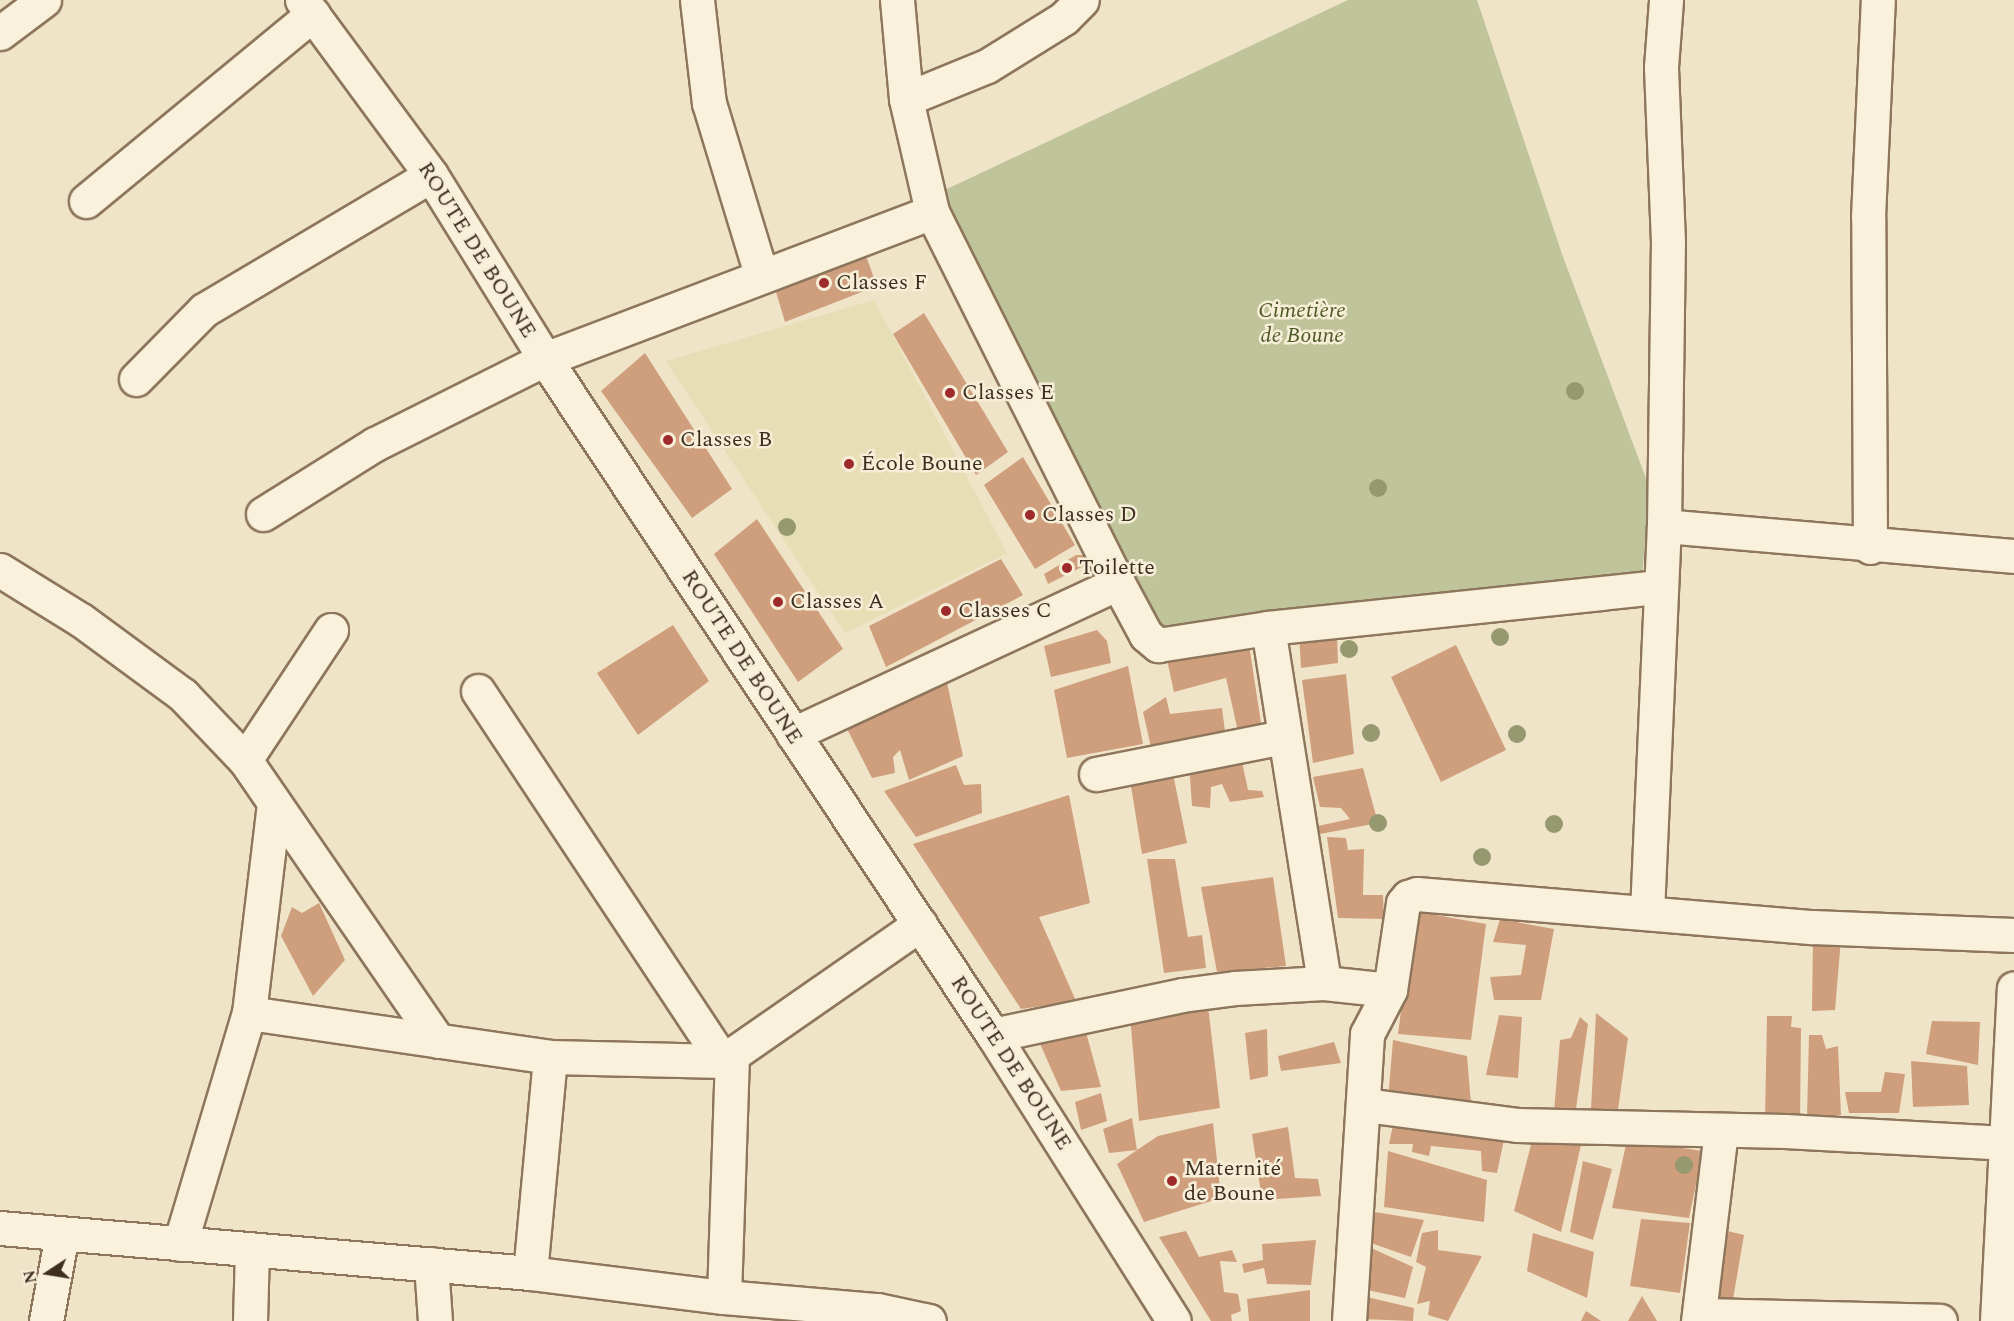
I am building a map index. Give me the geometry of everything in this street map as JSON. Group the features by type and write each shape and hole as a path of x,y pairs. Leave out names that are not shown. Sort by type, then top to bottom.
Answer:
{"street":[{"path":"0,33 44,0"},
{"path":"697,0 709,103 761,274"},
{"path":"897,0 906,99 932,212 1118,583 1146,634 1158,645 1268,628 1659,587"},
{"path":"906,99 987,66 1064,18 1082,0"},
{"path":"1647,914 1659,587 1664,526 1668,242 1661,67 1666,0"},
{"path":"1870,547 1868,217 1878,0"},
{"path":"86,201 308,7"},
{"name":"ROUTE DE BOUNE","path":"308,7 431,175 545,359 993,1035 1173,1321"},
{"path":"136,379 204,310 431,175"},
{"path":"263,514 375,444 545,359 761,274 932,212"},
{"path":"1664,526 1870,547 2014,556"},
{"path":"0,570 81,620 183,695 244,760 438,1041"},
{"path":"793,734 1118,583"},
{"path":"1268,628 1283,737 1324,983"},
{"path":"244,760 331,630"},
{"path":"478,691 727,1059 724,1297"},
{"path":"1096,774 1283,737"},
{"path":"180,1244 249,1012 274,803"},
{"path":"1349,1321 1365,1105 1367,1034 1390,990 1403,903 1417,894 1813,927 2014,935"},
{"path":"249,1012 550,1057 727,1059 920,924"},
{"path":"993,1035 1182,995 1324,983 1390,990"},
{"path":"1997,1321 2008,1207 2005,1143 2014,988"},
{"path":"530,1272 550,1057"},
{"path":"1365,1105 1517,1125 2005,1143"},
{"path":"1721,1132 1699,1318 1940,1321"},
{"path":"0,1228 252,1251 530,1272 724,1297 816,1313 877,1310 929,1321"},
{"path":"46,1321 62,1234"},
{"path":"250,1321 252,1251"},
{"path":"431,1264 435,1321"}],"shaded area":[{"path":"874,300 1007,553 845,633 666,361"}],"green space":[{"name":"Cimetière de Boune","path":"1348,0 1477,0 1562,254 1650,489 1642,576 1160,628 930,197"}],"building":[{"name":"Classes F","path":"862,245 877,286 785,322 772,279"},
{"name":"Classes E","path":"924,313 1008,452 976,475 893,334"},
{"name":"Classes B","path":"645,353 732,489 692,518 601,391"},
{"name":"Classes D","path":"1023,457 1075,545 1035,569 984,485"},
{"name":"Classes A","path":"757,519 843,649 798,682 714,554"},
{"name":"Toilette","path":"1076,555 1090,555 1092,562 1048,584 1044,574"},
{"name":"Classes C","path":"1001,559 1023,595 886,667 869,626"},
{"path":"673,625 709,681 638,735 597,673"},
{"path":"1097,630 1107,641 1111,663 1051,677 1044,646"},
{"path":"1299,632 1337,636 1338,663 1301,668"},
{"path":"1248,638 1261,723 1239,736 1226,678 1174,692 1166,655"},
{"path":"1456,645 1506,750 1441,782 1391,677"},
{"path":"1128,666 1143,744 1067,758 1054,690"},
{"path":"944,669 963,756 909,780 900,750 893,757 895,773 872,778 842,719"},
{"path":"1346,674 1354,754 1313,763 1302,680"},
{"path":"1166,697 1170,714 1222,708 1225,731 1151,747 1143,712"},
{"path":"1241,757 1248,790 1262,791 1264,797 1230,802 1222,784 1211,787 1210,808 1192,806 1189,764"},
{"path":"1171,764 1187,843 1142,854 1129,774"},
{"path":"956,765 964,785 981,784 982,813 916,837 884,791"},
{"path":"1363,768 1378,823 1320,834 1318,826 1350,819 1341,808 1320,807 1313,777"},
{"path":"1069,795 1090,903 1039,917 1076,1001 1021,1009 913,844"},
{"path":"1327,837 1346,838 1348,850 1364,849 1363,895 1383,895 1384,919 1338,918"},
{"path":"1147,859 1175,859 1188,937 1202,935 1206,968 1164,973"},
{"path":"1273,877 1286,966 1217,972 1201,887"},
{"path":"319,903 345,960 313,996 281,936 292,907 302,913"},
{"path":"1414,911 1486,924 1471,1040 1398,1034"},
{"path":"1500,919 1554,929 1541,1000 1494,1000 1490,977 1521,975 1526,945 1493,942"},
{"path":"1813,936 1841,939 1835,1010 1812,1011"},
{"path":"1208,1006 1220,1108 1139,1121 1130,1015"},
{"path":"1596,1013 1628,1038 1618,1110 1591,1109"},
{"path":"1499,1015 1522,1017 1518,1078 1486,1075"},
{"path":"1767,1016 1792,1016 1791,1027 1801,1028 1800,1122 1765,1119"},
{"path":"1580,1017 1588,1024 1575,1116 1554,1111 1560,1040 1571,1038"},
{"path":"1932,1021 1980,1022 1978,1065 1926,1054"},
{"path":"1084,1025 1101,1087 1061,1091 1037,1037"},
{"path":"1267,1029 1268,1076 1250,1080 1245,1033"},
{"path":"1809,1035 1822,1035 1826,1049 1838,1046 1841,1115 1807,1117"},
{"path":"1393,1040 1467,1056 1471,1104 1388,1099"},
{"path":"1334,1042 1341,1063 1281,1071 1278,1056"},
{"path":"1911,1061 1967,1066 1969,1105 1913,1107"},
{"path":"1885,1072 1905,1074 1899,1113 1849,1113 1845,1092 1881,1092"},
{"path":"1101,1093 1107,1121 1081,1130 1075,1102"},
{"path":"1395,1115 1506,1130 1497,1173 1482,1171 1481,1151 1431,1146 1429,1156 1412,1152 1413,1144 1389,1144"},
{"path":"1132,1118 1137,1150 1109,1153 1103,1129"},
{"name":"Maternité de Boune","path":"1213,1123 1221,1198 1144,1222 1117,1164 1158,1136"},
{"path":"1288,1127 1295,1178 1318,1179 1321,1196 1262,1200 1252,1134"},
{"path":"1534,1133 1582,1141 1561,1232 1514,1211"},
{"path":"1627,1140 1703,1151 1689,1218 1612,1208"},
{"path":"1388,1151 1487,1180 1484,1222 1384,1207"},
{"path":"1583,1161 1612,1169 1593,1240 1570,1232"},
{"path":"1375,1212 1424,1220 1411,1257 1371,1243"},
{"path":"1641,1219 1690,1223 1680,1293 1630,1286"},
{"path":"1711,1227 1744,1235 1732,1305 1702,1298"},
{"path":"1438,1230 1438,1250 1482,1256 1448,1321 1428,1315 1430,1301 1417,1304 1426,1267 1416,1262 1422,1233"},
{"path":"1186,1231 1199,1257 1232,1250 1237,1262 1220,1261 1224,1292 1238,1294 1241,1311 1231,1315 1232,1321 1211,1321 1159,1237"},
{"path":"1533,1233 1594,1252 1587,1298 1527,1271"},
{"path":"1316,1240 1311,1285 1267,1284 1264,1268 1244,1273 1242,1264 1263,1260 1262,1244"},
{"path":"1369,1247 1413,1267 1405,1298 1367,1290"},
{"path":"1310,1290 1310,1321 1249,1321 1247,1299"},
{"path":"1358,1295 1414,1308 1413,1321 1361,1319"},
{"path":"1642,1296 1657,1321 1628,1321"},
{"path":"1586,1311 1601,1321 1581,1321"}],"place":[{"name":"Classes F","path":"824,283"},
{"name":"Classes E","path":"950,393"},
{"name":"Classes B","path":"668,440"},
{"name":"École Boune","path":"849,464"},
{"name":"Classes D","path":"1030,515"},
{"name":"Toilette","path":"1067,568"},
{"name":"Classes A","path":"778,602"},
{"name":"Classes C","path":"946,611"},
{"name":"Maternité de Boune","path":"1172,1181"}]}
